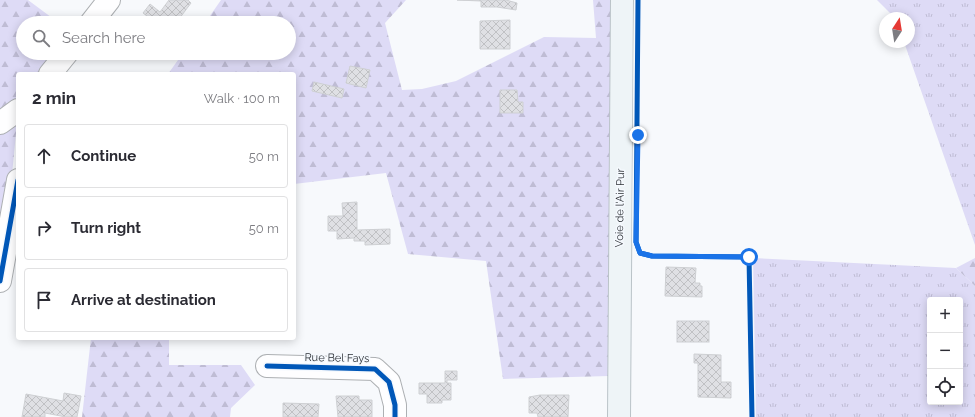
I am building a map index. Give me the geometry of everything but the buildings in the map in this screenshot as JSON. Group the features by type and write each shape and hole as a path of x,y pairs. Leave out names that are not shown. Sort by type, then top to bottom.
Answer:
{"main road":[{"name":"Voie de l'Air Pur","path":"619,417 622,0"}],"street":[{"path":"96,16 109,0"},
{"path":"52,72 61,60"},
{"path":"0,123 16,111"},
{"path":"0,281 16,191"},
{"name":"Rue Bel Fays","path":"266,366 375,369 390,382 395,405 395,417"}],"green space":[{"path":"0,0 28,0 50,16 16,16 16,60 53,60 43,72 16,72 16,134 10,195 0,253"},
{"path":"221,0 406,0 385,23 402,90 422,89 456,81 544,37 596,38 593,0 624,0 609,376 503,379 486,261 408,254 386,173 296,184 296,72 169,72 178,60 296,60 296,16 210,16"},
{"path":"877,0 975,0 975,245 906,48 915,48 915,12 889,12"},
{"path":"752,258 956,268 975,286 975,417 755,417"},
{"path":"975,258 975,286 956,268"},
{"path":"91,340 169,340 169,365 241,365 255,385 231,408 230,417 82,417"}],"cycle path":[{"path":"638,0 636,242 640,253 652,256 749,257 752,417"},
{"path":"0,281 16,191"},
{"path":"267,366 375,369 389,382 395,405 395,417"}],"route":[{"path":"638,135 636,242 640,253 652,256 749,257"}]}
